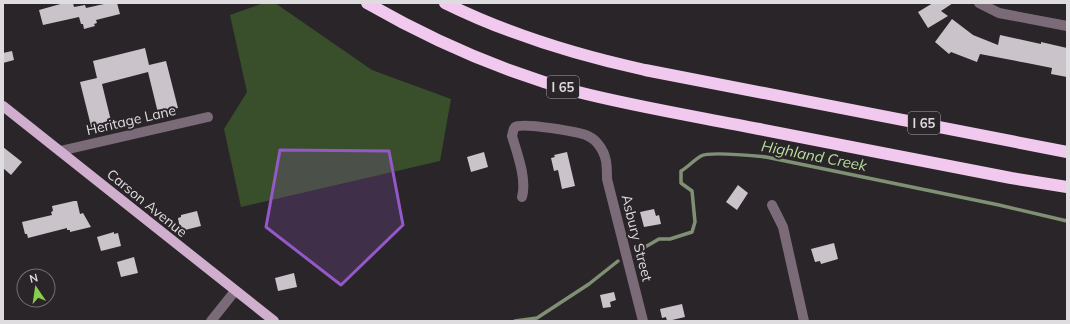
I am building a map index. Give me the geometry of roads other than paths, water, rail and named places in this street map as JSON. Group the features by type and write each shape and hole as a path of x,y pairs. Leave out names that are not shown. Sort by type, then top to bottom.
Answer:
{"highway":[{"name":"I 65","path":"367,3 430,37 481,59 540,80 580,92 625,103 1011,178 1067,187"},
{"name":"I 65","path":"445,3 481,20 540,42 611,63 1067,151"},
{"path":"1011,178 1067,196"}],"main road":[{"name":"Carson Avenue","path":"3,106 274,321"}],"street":[{"path":"979,3 999,13 1067,26"},
{"name":"Heritage Lane","path":"60,151 208,117"},
{"name":"Asbury Street","path":"522,197 524,181 512,136 516,126 531,125 588,136 597,143 604,153 607,161 608,179 643,321"},
{"path":"772,205 783,228 804,321"},
{"path":"211,321 235,290"}],"waterway":[{"name":"Highland Creek","path":"640,250 659,239 670,239 692,232 695,222 692,191 681,183 681,171 701,156 713,154 766,157 999,205 1067,221"},
{"name":"Highland Creek","path":"515,321 537,318 589,284 618,261"}]}
